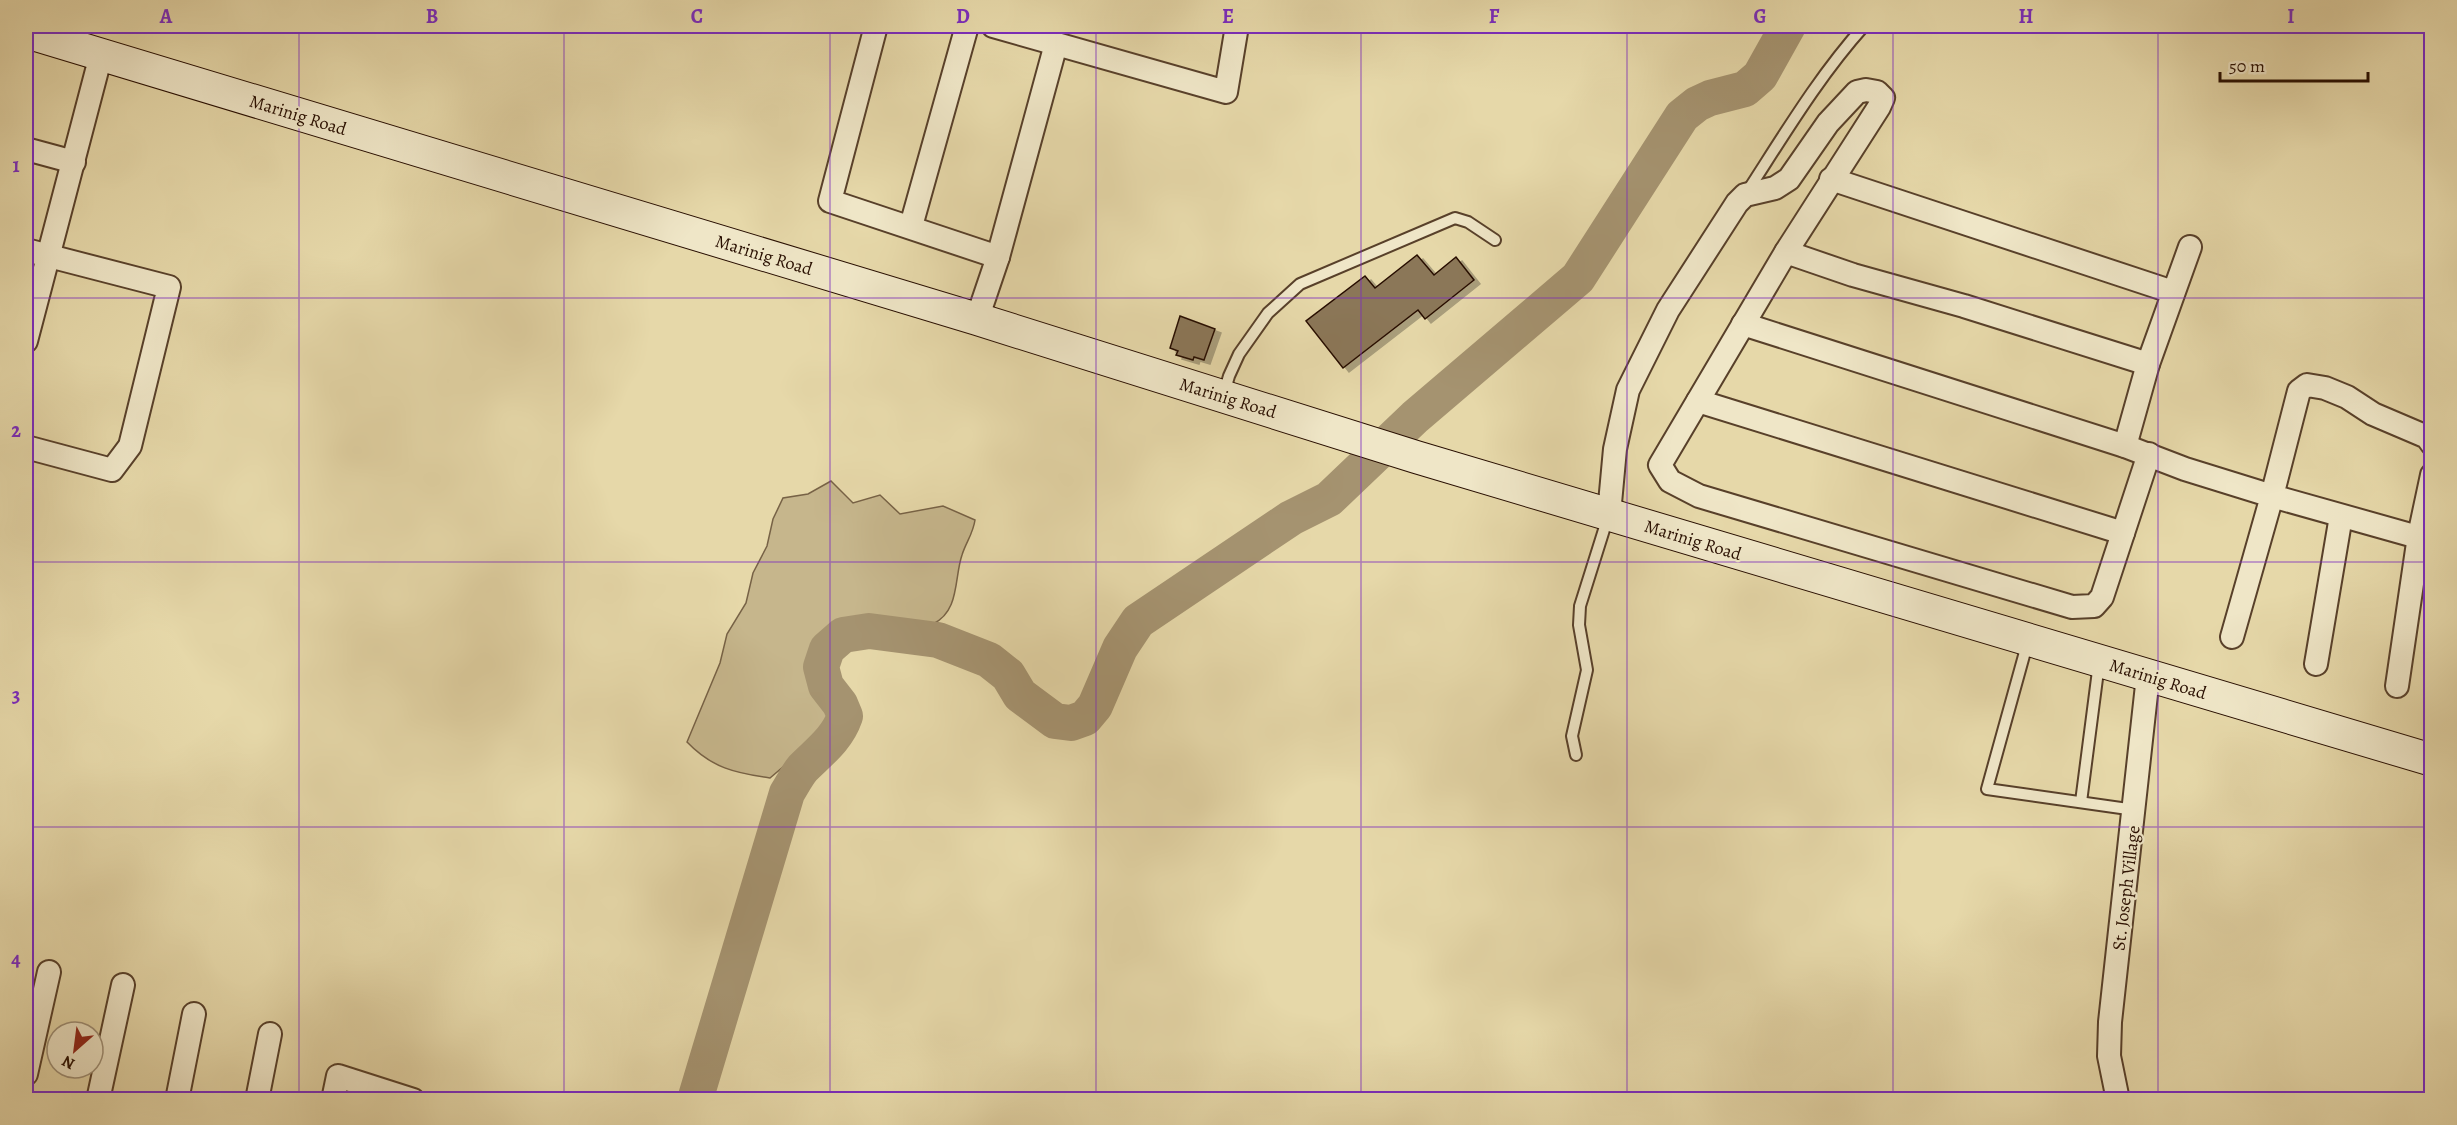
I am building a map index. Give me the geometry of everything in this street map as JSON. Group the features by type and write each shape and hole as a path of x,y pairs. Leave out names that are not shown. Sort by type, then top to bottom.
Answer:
{"street":[{"path":"876,26 830,201 911,226 998,257"},
{"path":"911,226 967,26"},
{"path":"993,26 1226,92 1237,26"},
{"name":"Marinig Road","path":"26,32 977,319 1416,457 2432,760"},
{"path":"977,319 998,257 1056,44"},
{"path":"26,341 101,55"},
{"path":"1609,514 1615,449 1628,390 1668,310 1737,203 1745,195 1775,188 1789,179 1827,123 1857,92 1866,90 1877,92 1883,98 1879,107 1786,252 1660,465 1670,481 1699,496 2073,607 2094,606 2102,597 2149,454"},
{"path":"26,149 74,162"},
{"path":"1832,179 2173,292"},
{"path":"2125,446 2148,364 2190,247"},
{"path":"26,250 169,287 130,446 112,470 26,447"},
{"path":"1786,252 1853,275 1964,306 2148,364"},
{"path":"1743,324 2125,446 2185,469 2426,539"},
{"path":"2232,637 2299,391 2307,385 2325,388 2347,397 2373,414 2427,437 2432,444"},
{"path":"1698,401 2123,533"},
{"path":"2397,686 2426,539 2432,475"},
{"path":"2316,664 2341,516"},
{"name":"St. Joseph Village","path":"2118,1100 2113,1081 2109,1045 2148,676"},
{"path":"26,1074 49,972"},
{"path":"98,1100 123,985"},
{"path":"177,1100 194,1014"},
{"path":"257,1100 270,1034"},
{"path":"333,1100 338,1076 413,1100"}],"lane":[{"path":"1745,195 1787,128 1838,56 1864,26"},
{"path":"1224,396 1229,376 1245,346 1268,312 1300,284 1455,218 1468,222 1495,240"},
{"path":"1576,755 1572,736 1587,670 1579,625 1580,606 1609,514"},
{"path":"2028,641 1988,789 2135,810"},
{"path":"2081,802 2099,662"}],"shaded area":[{"path":"831,481 853,503 880,495 900,514 943,506 975,520 962,555 952,603 942,618 927,626 866,616 842,624 827,633 815,644 805,670 830,715 831,726 770,778 725,768 706,758 687,742 720,663 727,634 746,603 753,573 767,546 773,519 783,498 808,494"}],"building":[{"path":"1417,255 1434,275 1456,257 1474,280 1425,319 1418,310 1343,368 1306,321 1365,276 1375,288"},
{"path":"1180,316 1215,329 1204,360 1194,357 1193,360 1176,355 1178,351 1170,348"}],"waterway":[{"path":"695,1100 787,793 803,768 833,738 845,716 840,704 826,686 821,667 827,649 843,635 869,631 938,640 989,660 1008,675 1020,695 1055,721 1071,723 1085,718 1095,706 1120,648 1138,621 1291,518 1329,499 1415,417 1578,278 1682,116 1697,104 1710,98 1745,89 1760,76 1788,26"}]}
